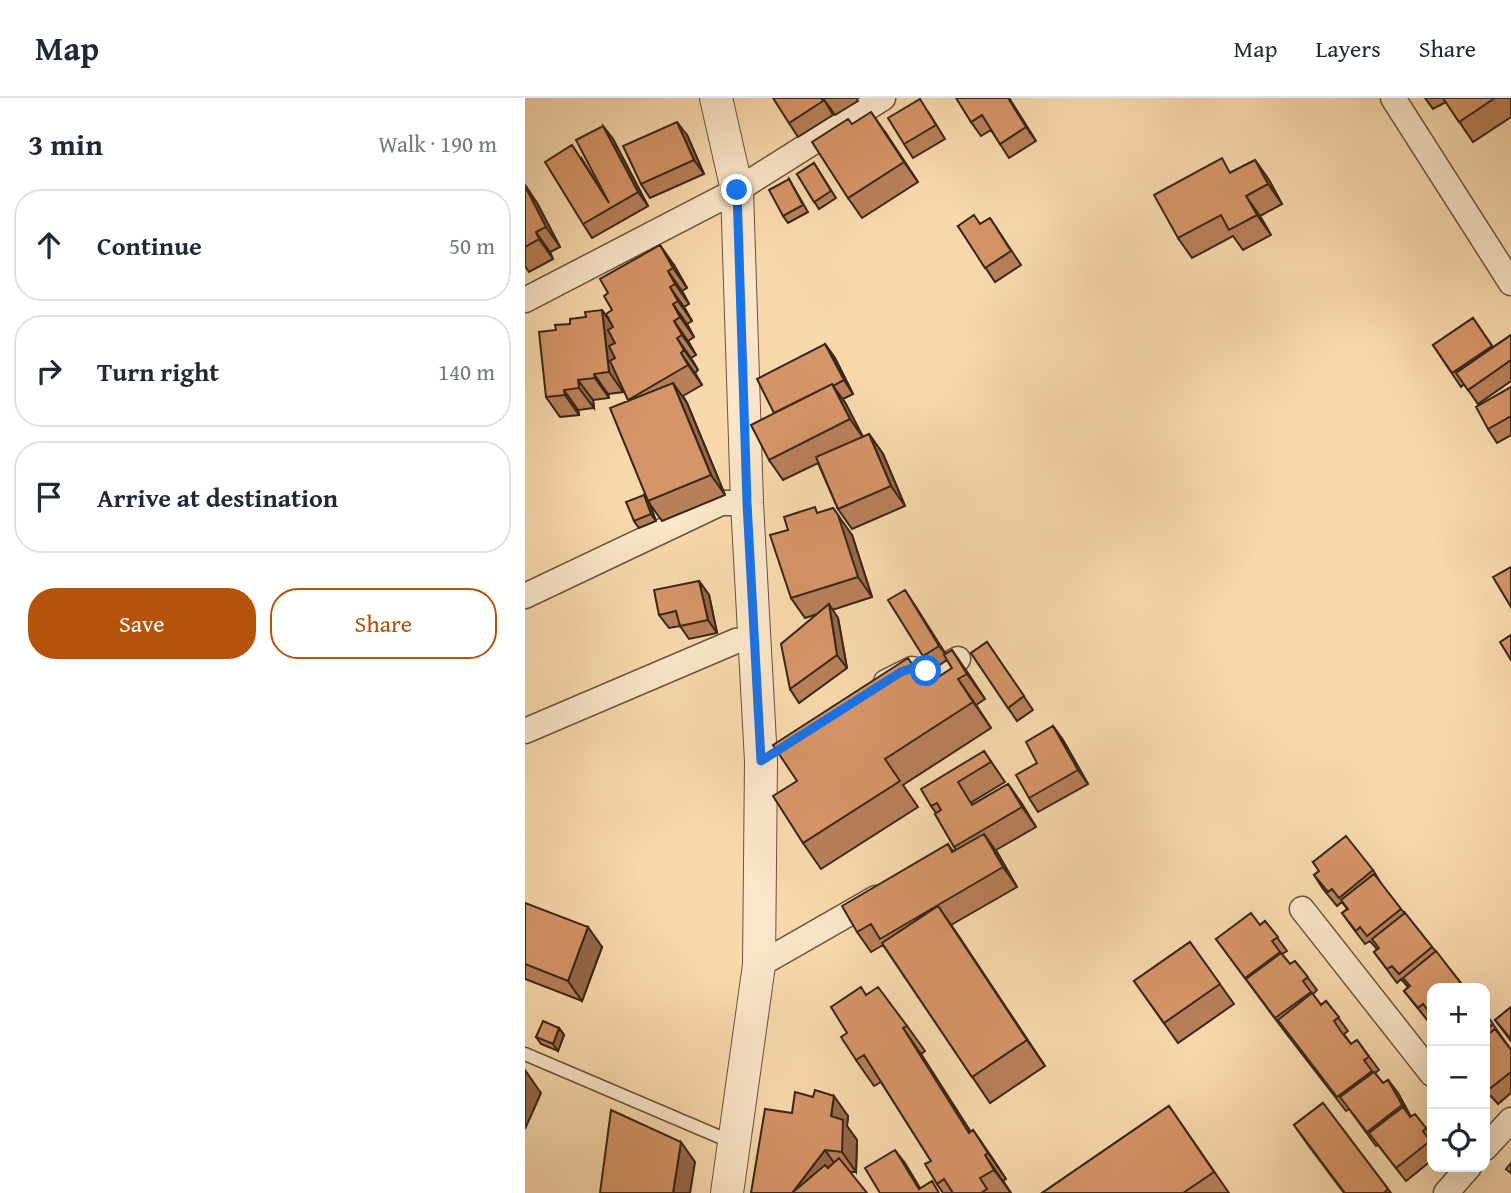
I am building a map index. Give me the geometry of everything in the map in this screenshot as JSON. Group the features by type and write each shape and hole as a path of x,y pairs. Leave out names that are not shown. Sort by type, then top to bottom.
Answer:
{"street":[{"path":"716,98 737,190 754,639 773,754 759,965 727,1193"},
{"path":"525,300 737,190 883,98"},
{"path":"1393,98 1511,283"},
{"path":"525,596 721,503 747,503"},
{"path":"525,731 736,641 754,639"},
{"path":"866,694 907,670 917,668 933,674 957,659"},
{"path":"759,965 879,896"},
{"path":"1302,909 1427,1068"},
{"path":"1490,1140 1511,1120"},
{"path":"1446,1193 1465,1172"}],"lane":[{"path":"525,1055 734,1143"}],"building":[{"path":"773,98 821,98 823,101 789,123"},
{"path":"956,98 1008,98 1026,127 1000,144 982,115 971,122"},
{"path":"1443,98 1495,98 1459,122"},
{"path":"920,99 936,125 904,144 888,118"},
{"path":"871,112 904,162 848,198 812,142 848,119 852,124"},
{"path":"677,122 694,160 641,184 623,146"},
{"path":"603,126 638,192 583,224 545,162 572,145 609,203 576,140"},
{"path":"1222,158 1230,173 1255,160 1268,184 1246,196 1257,215 1229,230 1221,215 1178,238 1154,195"},
{"path":"814,163 831,191 814,202 797,174"},
{"path":"789,179 803,205 783,216 769,190"},
{"path":"525,186 546,227 536,232 539,239 525,247"},
{"path":"974,215 980,224 990,218 1011,251 985,268 958,226"},
{"path":"660,245 673,268 668,271 675,284 670,287 678,301 673,304 680,317 674,321 682,335 677,338 688,365 628,400 610,361 615,358 609,346 615,343 608,330 613,327 606,314 612,310 604,296 608,293 600,279"},
{"path":"602,310 609,372 594,374 595,378 578,380 579,388 564,390 565,395 546,397 539,332 556,330 555,325 570,324 570,319 586,317 585,312"},
{"path":"1473,318 1492,346 1452,373 1433,345"},
{"path":"1511,335 1511,360 1468,390 1456,373"},
{"path":"825,344 844,380 774,413 757,379"},
{"path":"673,383 711,475 648,501 610,408"},
{"path":"832,384 850,419 769,460 751,425"},
{"path":"1511,387 1511,416 1488,429 1476,407"},
{"path":"869,434 891,486 838,509 816,457"},
{"path":"644,495 651,514 634,521 626,502"},
{"path":"815,507 817,513 833,508 838,515 858,577 791,598 770,535 788,530 784,517"},
{"path":"1511,567 1511,607 1493,577"},
{"path":"699,581 708,620 680,626 676,611 659,615 654,590"},
{"path":"905,590 939,646 923,656 888,600"},
{"path":"829,604 837,655 790,689 781,644"},
{"path":"1511,635 1511,660 1500,642"},
{"path":"987,642 1024,696 1008,708 971,653"},
{"path":"952,650 967,674 958,679 973,702 885,759 900,781 803,843 773,796 797,781 773,745 908,658 926,685 952,668 944,655"},
{"path":"1053,726 1078,770 1029,798 1016,775 1037,763 1026,742"},
{"path":"984,751 991,762 958,782 972,805 1008,784 1022,807 954,847 935,814 941,810 937,803 931,806 921,789"},
{"path":"984,834 1003,867 880,939 871,924 857,932 842,906 948,844 952,852"},
{"path":"1346,836 1373,870 1339,898 1332,889 1328,892 1314,875 1319,871 1313,862"},
{"path":"1374,874 1401,909 1367,936 1360,927 1356,931 1342,913 1348,909 1341,900"},
{"path":"525,903 588,927 568,981 525,964"},
{"path":"938,906 1027,1040 972,1077 882,943"},
{"path":"1251,913 1260,925 1265,921 1278,937 1272,941 1280,952 1245,978 1216,939"},
{"path":"1405,913 1432,947 1399,974 1392,966 1387,969 1374,952 1379,948 1372,939"},
{"path":"1190,942 1220,984 1164,1023 1134,981"},
{"path":"1436,951 1461,983 1427,983 1427,1009 1423,1004 1418,1008 1404,991 1410,986 1403,978"},
{"path":"1281,953 1290,964 1295,961 1308,977 1303,981 1311,992 1275,1018 1246,979"},
{"path":"861,987 866,995 878,987 907,1026 903,1028 969,1133 973,1130 988,1153 985,1155 994,1170 980,1178 987,1189 981,1193 953,1193 944,1179 937,1184 925,1164 931,1161 864,1055 856,1060 841,1037 847,1033 831,1007"},
{"path":"1312,993 1321,1005 1326,1001 1339,1017 1334,1021 1342,1033 1351,1044 1357,1040 1369,1057 1364,1060 1372,1071 1337,1097 1278,1020"},
{"path":"1511,1007 1511,1039 1495,1020"},
{"path":"543,1021 559,1028 553,1044 536,1037"},
{"path":"1495,1029 1511,1050 1511,1072 1490,1088 1490,1046 1490,1033"},
{"path":"1374,1072 1383,1083 1388,1080 1402,1105 1367,1132 1340,1097"},
{"path":"815,1090 834,1096 831,1116 843,1120 842,1152 825,1150 792,1193 751,1193 765,1109 792,1113 795,1092 813,1097"},
{"path":"1323,1103 1388,1189 1384,1193 1345,1193 1294,1125"},
{"path":"1169,1106 1214,1172 1183,1193 1042,1193"},
{"path":"1403,1107 1410,1117 1415,1114 1426,1128 1423,1131 1427,1143 1396,1168 1369,1133"},
{"path":"611,1110 681,1142 673,1193 600,1193"},
{"path":"895,1150 919,1189 932,1181 939,1193 880,1193 865,1168"},
{"path":"839,1158 867,1193 792,1193 825,1165 828,1168"}],"route":[{"path":"737,190 747,503 761,761 901,672 912,668 926,671"}]}
